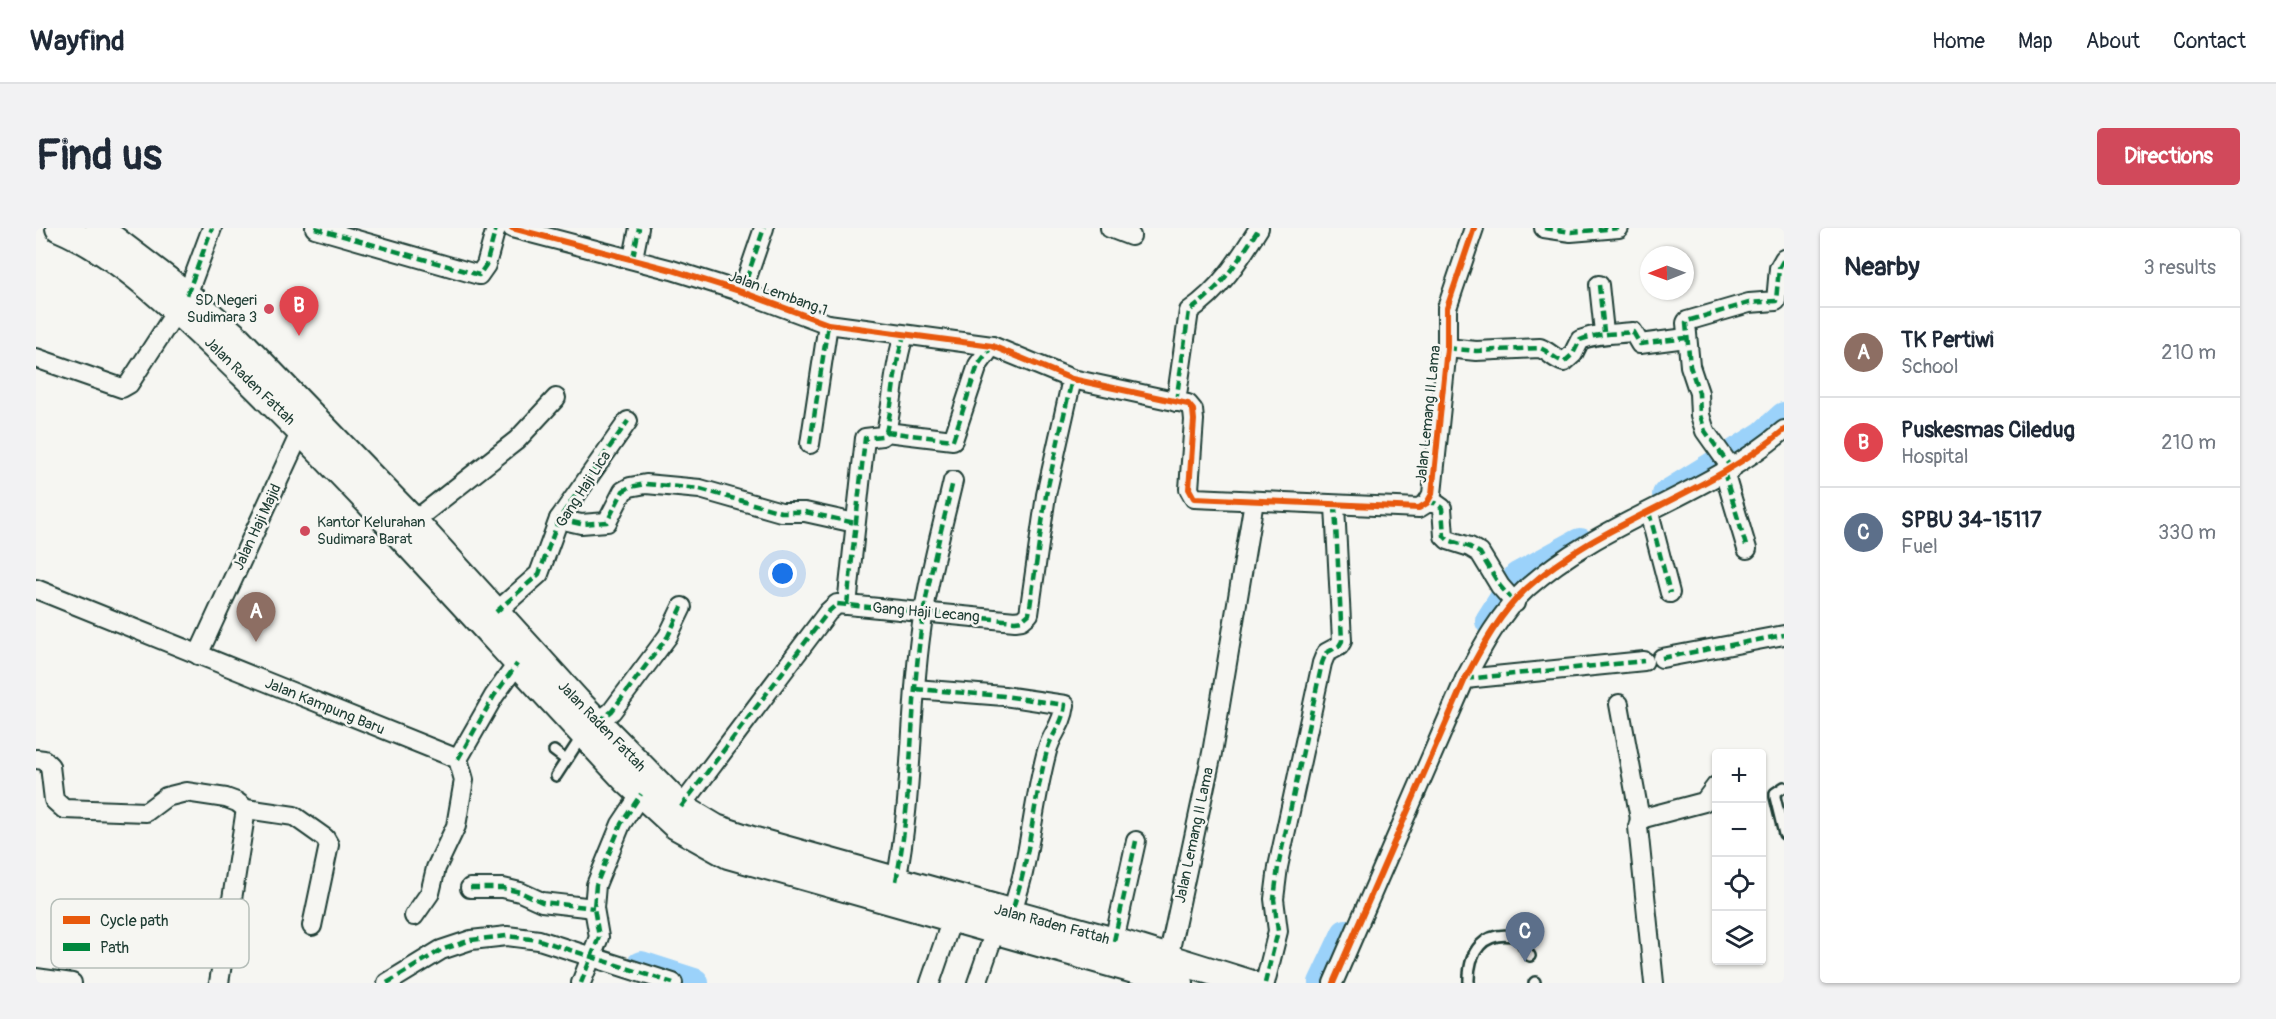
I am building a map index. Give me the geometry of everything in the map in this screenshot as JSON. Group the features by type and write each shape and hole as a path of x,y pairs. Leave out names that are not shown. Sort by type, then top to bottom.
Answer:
{"main road":[{"name":"Jalan Raden Fattah","path":"58,228 79,236 237,338 414,520 496,612 641,794 676,826 728,855 952,919 1004,922 1114,941 1171,977"},
{"name":"Jalan Raden Fattah","path":"99,228 182,303 518,664 681,807 716,828 896,881 1004,922 1171,977 1249,983"}],"street":[{"path":"36,358 122,388 129,384 182,303 212,228"},
{"path":"315,228 479,275 486,266 496,228"},
{"name":"Jalan Lembang 1","path":"512,228 633,258 742,292 828,324 992,346 1072,379 1176,402"},
{"path":"633,258 639,228"},
{"path":"742,292 764,228"},
{"path":"1110,228 1131,236"},
{"path":"1254,501 1191,496 1193,410 1188,404 1176,402 1189,311 1209,297 1234,266 1259,228"},
{"name":"Jalan Lemang II Lama","path":"1171,977 1212,753 1254,501 1419,508 1427,503 1432,494 1447,348 1447,308 1474,228"},
{"path":"1544,228 1571,232 1619,228"},
{"path":"1747,549 1728,470 1705,430 1700,415 1700,393 1690,366 1686,338 1687,321 1749,303 1776,301 1779,268 1784,259"},
{"path":"1599,285 1604,332"},
{"path":"810,444 828,324"},
{"path":"1447,348 1476,351 1540,348 1554,359 1564,362 1573,354 1580,340 1604,332 1612,334 1633,332 1640,344 1686,338"},
{"path":"681,807 828,612 837,604 847,605 865,438 882,436 886,432 893,393 893,376 904,336"},
{"path":"886,432 953,440 978,365 992,346"},
{"name":"Gang Haji Lecang","path":"847,605 1015,621 1022,620 1029,614 1046,495 1072,379"},
{"path":"414,520 517,440 556,398"},
{"name":"Gang Haji Lica","path":"496,612 539,574 559,519 628,421"},
{"path":"1333,983 1465,679 1509,596 1527,589 1587,545 1728,470 1784,430"},
{"name":"Jalan Haji Majid","path":"198,655 301,431"},
{"path":"896,881 911,766 915,689 924,612 953,481"},
{"path":"559,519 581,524 607,522 623,491 646,484 700,489 781,512 805,512 855,523"},
{"path":"1427,503 1435,503 1442,508 1444,536 1480,554 1509,596"},
{"path":"1265,983 1278,932 1274,899 1278,867 1322,663 1326,653 1340,646 1342,641 1335,506"},
{"path":"1649,512 1670,593"},
{"name":"Jalan Kampung Baru","path":"36,589 458,759"},
{"path":"591,729 612,711 668,636 682,607"},
{"path":"1465,679 1653,659 1784,635"},
{"path":"414,916 430,893 436,868 456,826 464,780 458,759 494,696 518,664"},
{"path":"915,689 1004,696 1065,705 1062,723 1055,730 1047,750 1034,799 1022,876 977,983"},
{"path":"1619,704 1640,819 1638,828 1654,983"},
{"path":"36,759 44,760 50,766 54,800 64,809 146,812 166,797 186,792 226,798 246,809 294,816 325,838 329,845 312,926"},
{"path":"1640,819 1704,802 1712,791"},
{"path":"581,983 595,949 596,885 621,824 641,794"},
{"path":"232,899 246,809"},
{"path":"1114,941 1136,841"},
{"path":"470,888 503,888 520,891 550,904 594,908"},
{"path":"930,983 952,919"},
{"path":"387,983 441,950 471,940 507,936 595,949 673,983"},
{"path":"219,983 221,968"},
{"path":"36,978 72,983"}],"lane":[{"path":"556,776 591,729"},
{"path":"554,751 566,760"},
{"path":"1784,787 1775,793 1775,796 1784,834"},
{"path":"1469,983 1469,962 1479,946 1493,937 1509,935 1518,937 1530,956"}],"waterway":[{"path":"1733,455 1763,436 1784,417"},
{"path":"1667,495 1722,461"},
{"path":"1490,621 1518,577 1580,543"},
{"path":"1323,983 1346,934"},
{"path":"641,966 694,983"}],"marked path":[{"path":"187,295 212,228"},
{"path":"315,228 479,275 486,265 496,228"},
{"path":"633,258 639,228"},
{"path":"742,292 764,228"},
{"path":"1176,402 1189,311 1219,284 1259,228"},
{"path":"1544,228 1571,232 1619,228"},
{"path":"1732,469 1705,431 1700,415 1699,393 1690,366 1686,323 1749,303 1776,301 1779,268 1784,259"},
{"path":"1599,285 1604,332"},
{"path":"810,444 828,324"},
{"path":"1447,348 1476,351 1540,348 1564,362 1573,354 1580,340 1593,336 1633,332 1640,344 1686,338"},
{"path":"847,605 865,438 882,436 886,432 904,336"},
{"path":"886,432 953,440 978,365 992,346"},
{"path":"681,807 828,612 837,604 1015,621 1022,620 1029,614 1046,495 1072,379"},
{"path":"496,612 539,574 559,519 628,421"},
{"path":"1724,472 1747,549"},
{"path":"896,881 906,814 919,645 934,562 953,481"},
{"path":"559,519 581,524 607,522 623,491 646,484 700,489 781,512 805,512 855,523"},
{"path":"1427,503 1435,503 1442,508 1444,536 1448,540 1480,553 1500,586 1515,603"},
{"path":"1265,983 1278,931 1274,899 1278,867 1322,663 1326,653 1339,646 1342,641 1335,506"},
{"path":"1649,512 1670,593"},
{"path":"598,722 612,711 668,636 682,607"},
{"path":"1662,658 1784,635"},
{"path":"1465,679 1644,661"},
{"path":"458,759 494,696 517,664"},
{"path":"915,689 1004,696 1065,705 1062,719 1047,751 1023,873 1012,913"},
{"path":"581,983 599,937 594,908 596,885 621,824 641,794"},
{"path":"1114,941 1136,841"},
{"path":"470,888 503,888 520,892 542,902 594,908"},
{"path":"387,983 441,950 471,940 507,936 539,940 673,983"}],"cycle path":[{"path":"512,228 672,270 742,292 828,324 992,346 1072,379 1188,404 1193,410 1194,420 1189,489 1194,498 1419,508 1427,503 1432,494 1447,348 1447,308 1474,228"},
{"path":"1333,983 1465,679 1508,608 1527,588 1556,564 1588,544 1722,473 1754,453 1784,430"}],"place":[{"name":"SD Negeri Sudimara 3","path":"269,309"},
{"name":"Puskesmas Ciledug","path":"299,336"},
{"name":"Kantor Kelurahan Sudimara Barat","path":"305,531"},
{"name":"TK Pertiwi","path":"256,642"},
{"name":"SPBU 34-15117","path":"1525,962"}]}
